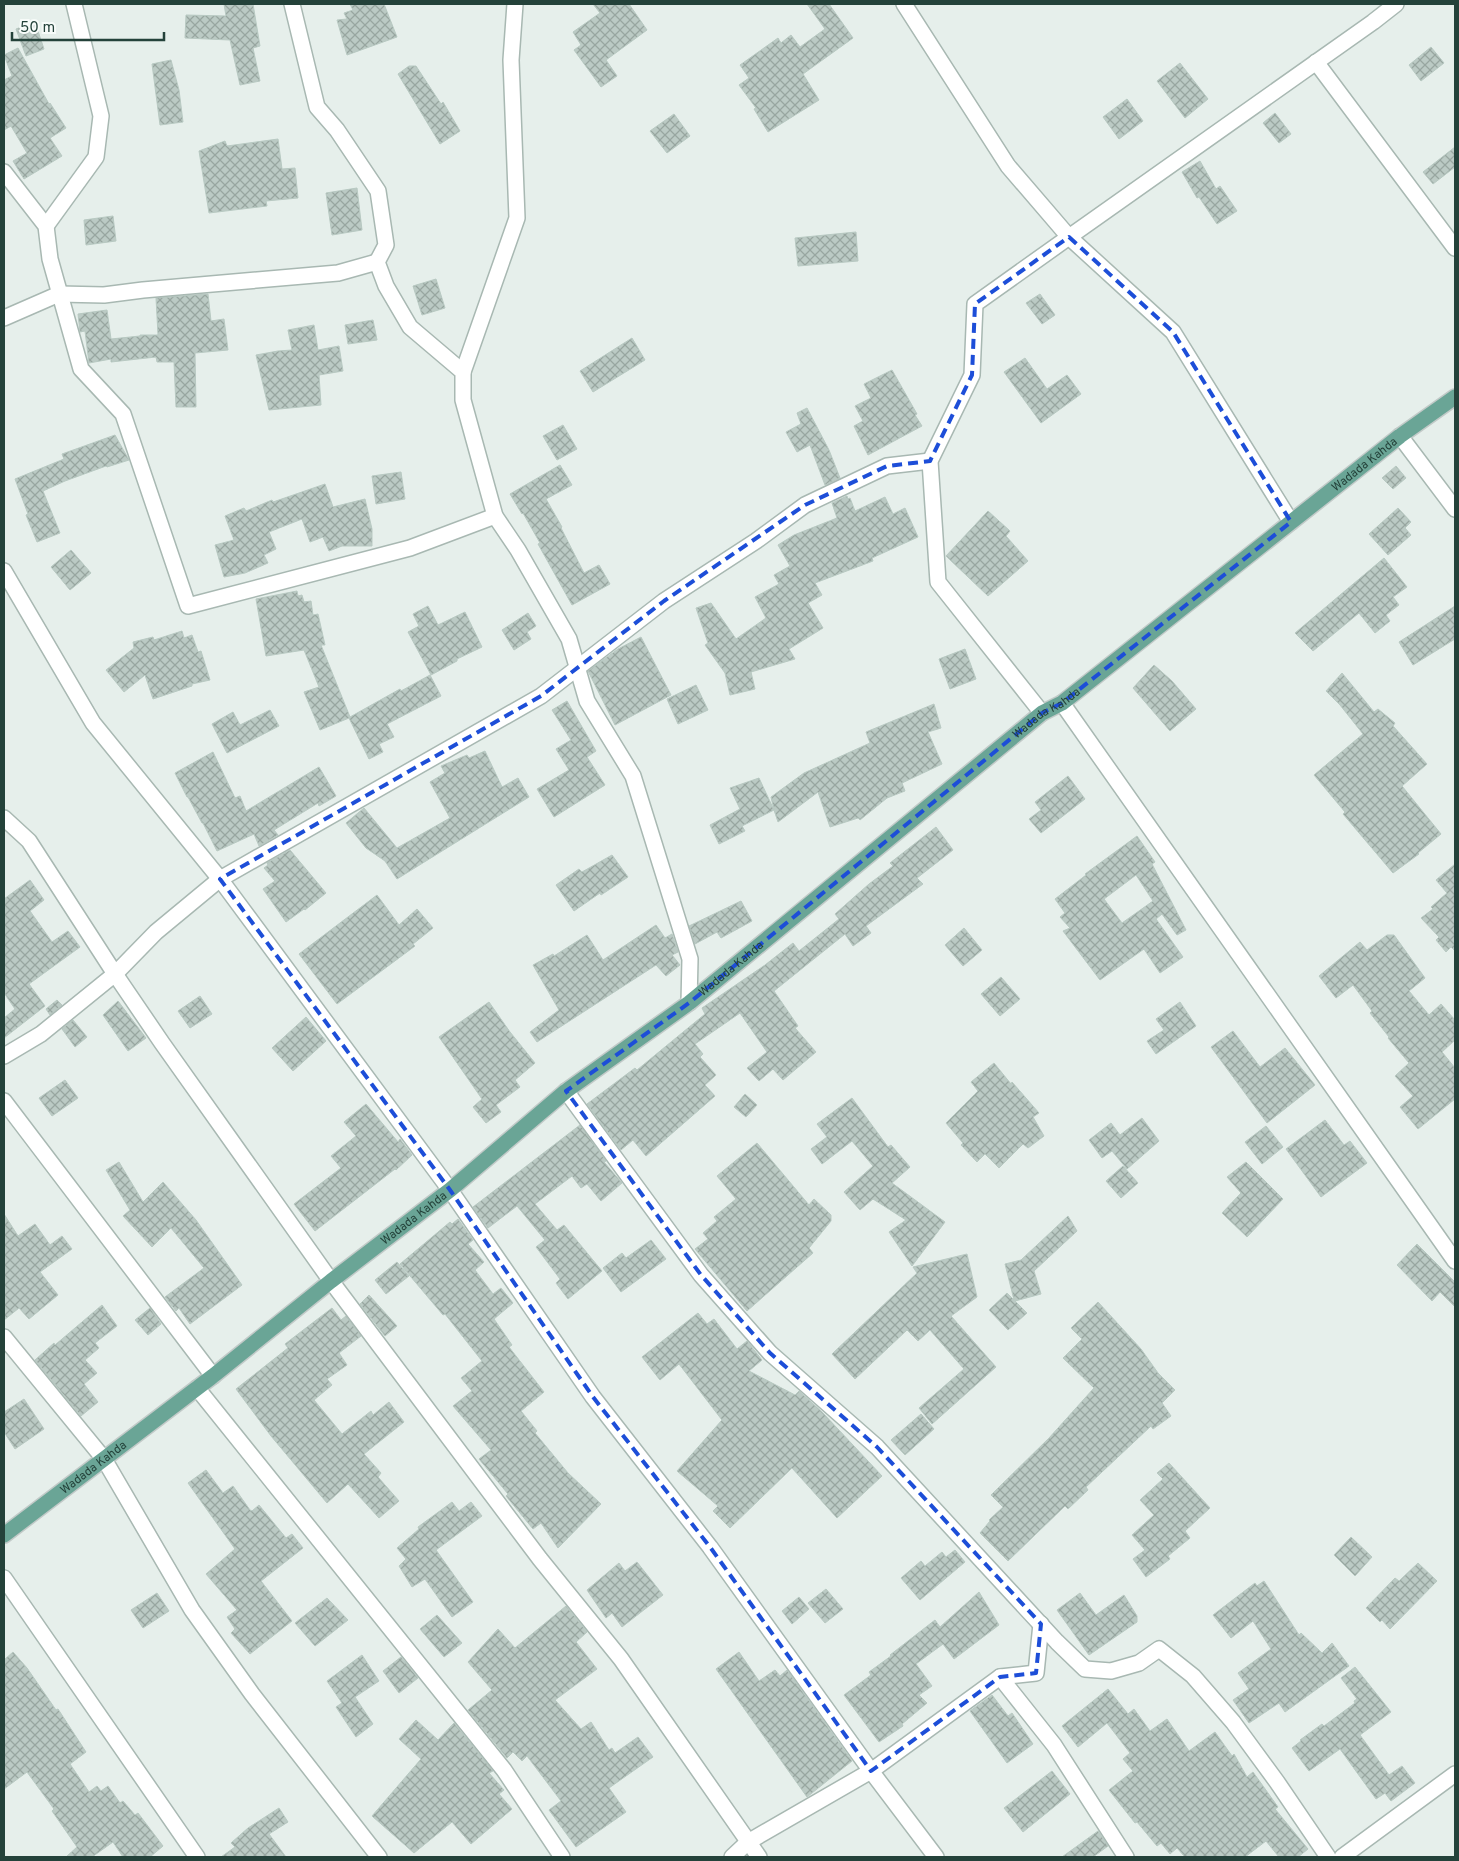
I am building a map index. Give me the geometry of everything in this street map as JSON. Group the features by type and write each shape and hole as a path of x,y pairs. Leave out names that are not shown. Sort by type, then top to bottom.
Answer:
{"main road":[{"name":"Wadada Kahda","path":"4,1535 213,1376 450,1190 566,1091 689,1003 1042,713 1062,703 1400,436 1455,397"}],"street":[{"path":"46,226 96,157 101,116 74,4"},
{"path":"4,318 59,294 104,295 338,273 377,262 386,245 378,191 337,130 317,107 292,4"},
{"path":"515,4 511,60 517,218 463,372 463,400 495,516 518,550 569,639 587,701 632,776 690,960 689,1003"},
{"path":"904,4 1008,166 1069,237 1173,332 1291,522"},
{"path":"1042,713 938,582 930,461 972,375 976,304 1396,4"},
{"path":"1316,62 1455,248"},
{"path":"4,172 46,226 50,259 81,369 123,414 188,606 410,548 495,516"},
{"path":"377,262 386,286 410,327 463,372"},
{"path":"1400,436 1455,510"},
{"path":"4,1056 41,1034 115,974 156,932 220,879 541,696 664,601 756,541 805,505 887,466 930,461"},
{"path":"4,571 93,723 220,879 450,1190 593,1398 710,1547 871,1771 936,1857"},
{"path":"1062,703 1455,1261"},
{"path":"4,818 29,842 162,1043 332,1281 540,1559 621,1659 759,1857"},
{"path":"566,1091 701,1275 770,1353 878,1448 1057,1642 1085,1669 1111,1671 1139,1663 1158,1649 1193,1676 1233,1722 1328,1857"},
{"path":"4,1102 213,1376"},
{"path":"4,1337 104,1459 192,1610 252,1694 378,1857"},
{"path":"197,1388 504,1770 562,1857"},
{"path":"4,1578 197,1857"},
{"path":"732,1857 748,1842 871,1771 1000,1677 1036,1674 1040,1624"},
{"path":"1000,1677 1054,1745 1126,1857"},
{"path":"1342,1857 1454,1778"}],"highlighted area":[{"path":"1069,237 1173,332 1291,522 1062,703 1042,713 689,1003 566,1091 701,1275 770,1353 877,1447 1041,1624 1036,1673 1000,1677 871,1771 710,1547 593,1397 450,1190 220,879 541,696 664,601 805,505 887,466 930,461 972,375 975,304"}],"building":[{"path":"224,4 253,4 260,46 253,48 260,81 240,85 230,40 185,38 186,15 226,16"},
{"path":"350,4 384,4 397,37 347,55 337,20 347,19 344,13 353,10"},
{"path":"593,4 629,4 647,30 606,60 617,76 601,87 574,50 581,45 573,32 600,13"},
{"path":"807,4 829,4 853,38 803,74 819,100 768,132 754,109 756,108 739,85 749,78 740,65 778,38 781,43 791,35 800,47 825,29"},
{"path":"35,22 44,49 26,56 16,29"},
{"path":"1431,47 1444,63 1421,81 1409,65"},
{"path":"18,48 49,104 66,128 50,138 62,156 24,179 13,161 27,153 11,126 4,130 4,80 12,76 4,55"},
{"path":"171,60 179,90 183,122 160,125 152,64"},
{"path":"1180,63 1208,99 1185,118 1157,81"},
{"path":"409,66 416,66 441,104 443,102 460,131 440,144 398,74"},
{"path":"1127,99 1143,121 1119,139 1103,117"},
{"path":"1275,113 1291,134 1279,143 1263,123"},
{"path":"674,114 690,136 667,153 650,131"},
{"path":"278,139 282,169 295,168 298,198 266,201 267,206 209,213 199,151 225,141 227,146"},
{"path":"1455,147 1455,167 1433,184 1423,172"},
{"path":"1200,161 1216,189 1220,186 1237,211 1217,224 1199,197 1197,198 1182,172"},
{"path":"357,188 362,230 332,235 326,193"},
{"path":"113,216 116,241 86,245 84,220"},
{"path":"856,232 858,261 798,266 795,238"},
{"path":"436,279 445,308 422,315 413,286"},
{"path":"208,294 211,321 224,319 228,350 195,353 196,407 176,407 174,362 157,362 156,357 111,362 111,359 89,363 85,331 80,332 78,314 107,310 111,339 140,335 158,335 156,298"},
{"path":"1040,294 1055,315 1042,324 1026,303"},
{"path":"373,320 377,340 348,344 345,325"},
{"path":"314,325 318,350 339,346 343,371 319,375 321,405 269,410 256,355 292,350 288,330"},
{"path":"632,338 645,360 593,392 580,371"},
{"path":"1025,358 1047,389 1067,375 1081,394 1041,423 1004,372"},
{"path":"892,370 922,426 868,455 854,426 863,421 855,406 871,398 864,384"},
{"path":"807,408 829,450 840,478 825,485 810,445 797,452 786,432 801,424 797,413"},
{"path":"563,425 577,449 557,460 543,436"},
{"path":"115,435 129,460 106,466 43,491 60,533 37,542 15,479 64,459 62,454"},
{"path":"560,465 572,485 546,499 584,573 599,565 610,584 572,605 538,544 540,543 510,494"},
{"path":"1396,466 1406,478 1393,489 1382,478"},
{"path":"401,472 405,499 376,504 372,476"},
{"path":"325,484 333,507 365,499 372,529 372,546 342,546 329,551 323,537 310,542 302,519 269,532 276,549 264,555 268,563 245,573 224,577 215,545 234,540 225,516 244,508 246,511 272,500 273,502"},
{"path":"847,496 848,499 850,498 855,511 885,497 893,514 905,508 918,537 872,558 873,561 815,583 822,595 808,603 823,628 789,649 795,659 751,672 755,689 730,695 725,673 705,645 708,643 696,608 711,603 736,639 766,618 755,597 779,584 774,575 790,566 778,545 794,535 837,518 832,503"},
{"path":"1398,508 1411,522 1405,528 1411,535 1388,555 1369,534"},
{"path":"988,511 1010,531 1006,536 1028,561 988,596 946,556"},
{"path":"71,550 91,573 70,590 51,567"},
{"path":"1384,558 1407,587 1393,597 1399,605 1386,615 1390,621 1375,633 1359,613 1313,651 1295,633"},
{"path":"297,591 298,596 302,595 304,602 311,601 313,615 318,614 325,645 321,645 350,717 400,689 401,691 430,675 441,696 387,724 394,737 379,744 383,752 369,759 349,718 320,730 304,692 319,687 304,650 266,656 256,599"},
{"path":"428,606 438,625 465,612 482,647 457,659 457,661 431,675 408,632 419,626 413,614"},
{"path":"1455,606 1455,639 1413,665 1399,642"},
{"path":"528,613 536,626 527,632 531,639 514,650 502,630"},
{"path":"182,631 184,638 192,635 198,652 201,651 210,680 192,684 192,686 153,699 145,675 124,692 106,670 134,648 133,642 153,637 154,640"},
{"path":"641,637 671,695 615,725 588,671 618,649"},
{"path":"965,649 976,679 950,689 939,659"},
{"path":"1154,665 1172,681 1196,709 1170,731 1133,688"},
{"path":"1342,673 1374,712 1378,709 1395,723 1393,726 1427,764 1402,786 1441,834 1419,854 1393,873 1343,814 1345,812 1314,775 1363,734 1326,691"},
{"path":"696,685 708,710 678,724 667,699"},
{"path":"567,701 596,751 587,757 605,785 554,817 537,789 569,770 556,749 571,740 552,710"},
{"path":"934,704 941,728 928,732 942,764 902,783 905,791 887,798 860,820 858,818 830,827 818,792 778,822 771,797 804,773 870,743 866,732"},
{"path":"270,710 279,726 227,753 212,724 233,712 240,725"},
{"path":"485,751 502,787 518,778 529,797 397,879 385,861 366,848 346,823 364,808 397,848 450,818 430,782 445,773 441,766 467,755 469,758"},
{"path":"213,752 235,798 240,796 246,811 319,767 336,796 319,806 318,803 274,830 278,835 259,846 254,834 217,851 175,773"},
{"path":"1068,776 1085,799 1041,833 1029,819 1041,810 1035,802"},
{"path":"759,778 774,810 742,826 745,831 719,844 710,825 740,809 730,788"},
{"path":"936,827 953,850 917,878 923,884 866,926 871,933 853,946 845,934 774,991 798,1026 795,1028 816,1052 783,1080 773,1069 759,1081 747,1068 767,1052 740,1013 695,1044 703,1054 700,1057 716,1075 705,1085 715,1096 646,1156 633,1140 621,1150 587,1104 635,1068 637,1070 705,1014 702,1008 765,965 793,943 799,951 839,919 835,914 893,866 890,863"},
{"path":"1137,836 1155,862 1152,864 1186,930 1177,935 1162,914 1156,919 1183,957 1160,973 1144,949 1100,980 1063,931 1070,928 1060,917 1065,913 1055,899 1085,874","holes":["1136,875 1153,901 1122,923 1104,899"]},
{"path":"290,850 326,893 286,922 263,889 275,881 264,868 268,865 267,863"},
{"path":"612,855 628,877 574,911 556,885 579,869 582,872"},
{"path":"1455,864 1455,951 1451,947 1446,952 1436,940 1439,937 1421,918 1433,909 1431,907 1447,893 1436,880"},
{"path":"30,880 44,900 30,911 52,942 68,931 80,947 29,984 45,1006 4,1038 4,1018 15,1009 4,993 4,899"},
{"path":"377,895 399,925 417,909 433,928 413,944 415,946 337,1004 299,954"},
{"path":"741,901 752,921 721,938 717,932 695,944 689,926"},
{"path":"656,925 665,938 672,934 678,952 672,955 680,965 666,976 656,965 537,1042 530,1032 559,1010 533,965 553,954 554,956 587,935 603,960"},
{"path":"964,928 982,950 963,966 945,945"},
{"path":"1387,935 1394,935 1425,978 1409,991 1429,1015 1441,1004 1455,1020 1455,1040 1442,1052 1455,1068 1455,1099 1418,1129 1400,1107 1413,1096 1395,1076 1409,1063 1370,1013 1372,1011 1353,985 1336,998 1319,976 1360,942 1367,950"},
{"path":"1001,977 1020,999 1000,1016 981,994"},
{"path":"200,996 212,1014 190,1028 178,1011"},
{"path":"57,1000 62,1005 50,1015 46,1009"},
{"path":"118,1001 146,1038 128,1051 103,1015"},
{"path":"489,1002 535,1063 515,1080 520,1087 496,1105 501,1112 486,1123 473,1107 482,1099 439,1037"},
{"path":"1180,1002 1196,1026 1156,1054 1147,1041 1164,1030 1156,1019"},
{"path":"306,1017 326,1041 293,1071 272,1048"},
{"path":"73,1020 87,1037 75,1047 62,1029"},
{"path":"1233,1031 1260,1067 1285,1048 1315,1085 1267,1123 1211,1047"},
{"path":"994,1063 1039,1113 1033,1117 1044,1136 1028,1148 1023,1144 999,1168 985,1154 977,1162 961,1145 963,1143 946,1123 978,1091 971,1082"},
{"path":"65,1080 78,1098 52,1116 39,1098"},
{"path":"745,1094 757,1105 746,1117 734,1107"},
{"path":"852,1098 888,1147 891,1145 910,1167 892,1183 945,1222 912,1266 889,1232 906,1220 873,1199 860,1210 844,1192 873,1166 852,1141 822,1164 811,1149 827,1137 817,1124"},
{"path":"366,1104 398,1142 400,1139 412,1155 396,1170 315,1231 294,1204 341,1168 331,1156 356,1136 344,1122"},
{"path":"1142,1118 1159,1141 1127,1169 1112,1151 1102,1158 1089,1140 1111,1123 1120,1135"},
{"path":"1325,1120 1344,1145 1350,1141 1367,1163 1321,1197 1286,1149"},
{"path":"580,1125 606,1161 604,1162 622,1183 601,1201 587,1184 581,1188 572,1176 535,1204 557,1230 564,1225 602,1271 568,1299 556,1283 560,1279 536,1247 545,1240 517,1206 488,1228 473,1207"},
{"path":"1266,1126 1283,1147 1262,1164 1245,1142"},
{"path":"757,1143 809,1205 814,1199 831,1215 831,1221 809,1248 813,1253 747,1311 695,1249 708,1239 703,1233 717,1221 714,1217 736,1199 717,1176"},
{"path":"119,1162 143,1202 163,1182 196,1220 242,1285 190,1324 179,1308 176,1311 165,1297 204,1268 171,1228 152,1247 123,1216 130,1210 106,1170"},
{"path":"1246,1162 1283,1199 1247,1237 1222,1213 1241,1193 1227,1177"},
{"path":"1123,1166 1138,1183 1121,1198 1106,1181"},
{"path":"4,1214 18,1236 35,1224 50,1245 62,1236 72,1249 40,1272 58,1295 29,1319 19,1308 4,1320"},
{"path":"1068,1216 1077,1231 1034,1271 1041,1294 1015,1301 1027,1313 1008,1330 989,1310 1007,1293 1014,1300 1005,1264 1021,1260"},
{"path":"458,1219 473,1240 468,1244 484,1262 475,1270 493,1294 501,1288 513,1303 494,1319 512,1345 509,1347 544,1392 521,1411 537,1431 535,1433 568,1473 601,1504 558,1548 541,1523 533,1529 506,1496 508,1494 479,1459 491,1450 453,1406 472,1391 461,1378 482,1361 445,1314 443,1315 400,1264 450,1222 452,1224"},
{"path":"651,1240 666,1259 621,1292 603,1268 622,1253 626,1258"},
{"path":"1417,1244 1455,1282 1455,1307 1440,1292 1432,1301 1397,1265"},
{"path":"967,1254 977,1297 951,1316 996,1367 932,1424 919,1408 964,1369 930,1330 918,1341 907,1330 855,1379 832,1354 917,1273 913,1267"},
{"path":"397,1262 409,1276 386,1294 375,1280"},
{"path":"369,1295 397,1326 385,1336 360,1304"},
{"path":"1098,1302 1141,1349 1158,1373 1175,1390 1162,1403 1171,1416 1153,1429 1151,1426 1086,1487 1088,1490 1068,1509 1065,1506 1008,1561 980,1533 989,1520 1003,1507 991,1495 1049,1438 1094,1388 1063,1358 1082,1339 1071,1328"},
{"path":"102,1305 117,1326 95,1343 99,1348 85,1360 97,1373 84,1384 98,1402 81,1416 35,1360"},
{"path":"150,1308 161,1324 148,1335 135,1320"},
{"path":"332,1308 341,1320 346,1316 361,1336 339,1353 347,1365 327,1379 332,1385 314,1400 342,1434 371,1411 373,1415 389,1402 404,1422 364,1454 381,1473 378,1477 399,1501 379,1518 348,1484 327,1503 271,1436 236,1389 288,1348 285,1344"},
{"path":"698,1313 707,1324 714,1319 737,1349 747,1341 762,1360 749,1371 795,1395 799,1391 822,1412 882,1476 837,1518 792,1468 730,1528 713,1511 718,1506 677,1471 722,1420 679,1364 660,1380 642,1357"},
{"path":"24,1399 44,1429 15,1449 4,1432 4,1412"},
{"path":"921,1414 934,1429 905,1455 891,1440"},
{"path":"1169,1463 1210,1508 1185,1531 1190,1538 1168,1556 1170,1559 1146,1577 1133,1559 1145,1550 1132,1535 1154,1515 1140,1500 1163,1479 1157,1473"},
{"path":"206,1470 223,1493 233,1486 250,1510 252,1511 259,1505 286,1538 292,1534 303,1548 261,1581 292,1621 250,1654 231,1633 235,1629 227,1617 237,1610 206,1574 235,1549 188,1483"},
{"path":"452,1502 459,1511 471,1502 482,1516 436,1550 473,1602 452,1617 425,1579 412,1587 399,1566 406,1559 397,1548 419,1529 418,1527"},
{"path":"1351,1537 1372,1557 1355,1576 1334,1555"},
{"path":"955,1550 965,1562 920,1600 901,1578 921,1561 925,1566 942,1552 946,1557"},
{"path":"637,1562 663,1595 622,1627 612,1613 606,1618 587,1590 619,1563 625,1571"},
{"path":"1418,1563 1437,1581 1390,1629 1382,1620 1380,1622 1366,1608 1395,1578 1399,1581"},
{"path":"1264,1581 1299,1635 1301,1633 1322,1653 1332,1643 1349,1666 1285,1712 1279,1703 1249,1723 1233,1700 1249,1689 1238,1673 1271,1649 1253,1621 1231,1638 1213,1615 1255,1583 1257,1586"},
{"path":"826,1589 843,1609 825,1623 808,1603"},
{"path":"979,1592 999,1625 954,1659 943,1644 916,1664 932,1686 919,1695 927,1703 902,1724 903,1726 879,1742 844,1695 871,1675 869,1672 935,1620 940,1627"},
{"path":"157,1593 169,1611 143,1628 131,1610"},
{"path":"1080,1593 1096,1615 1124,1595 1137,1616 1137,1622 1089,1655 1057,1610"},
{"path":"799,1597 809,1609 792,1624 782,1611"},
{"path":"327,1598 348,1620 315,1646 295,1623"},
{"path":"566,1606 587,1632 576,1642 597,1669 555,1700 581,1729 591,1722 609,1750 612,1748 615,1753 638,1737 653,1757 609,1788 626,1812 576,1847 549,1810 561,1801 527,1756 522,1761 513,1752 507,1758 468,1710 492,1690 468,1662 498,1629 515,1648"},
{"path":"437,1615 462,1643 444,1657 420,1629"},
{"path":"13,1652 27,1668 56,1710 58,1709 86,1752 70,1764 89,1792 97,1786 101,1791 108,1786 120,1803 123,1801 135,1815 138,1813 163,1846 150,1857 123,1857 113,1842 92,1857 66,1857 77,1847 52,1811 54,1809 27,1772 4,1789 4,1660"},
{"path":"739,1652 759,1681 775,1670 780,1676 787,1670 852,1761 807,1797 716,1669"},
{"path":"362,1655 379,1681 355,1697 373,1724 356,1737 336,1707 342,1703 327,1681"},
{"path":"401,1657 418,1678 399,1693 383,1671"},
{"path":"1355,1667 1391,1712 1360,1735 1389,1775 1402,1766 1415,1783 1391,1801 1385,1793 1376,1799 1340,1749 1309,1771 1292,1748 1322,1724 1324,1726 1355,1703 1354,1701 1357,1699 1341,1678"},
{"path":"1108,1689 1128,1714 1134,1709 1150,1731 1167,1719 1189,1751 1215,1732 1232,1756 1234,1754 1247,1777 1253,1772 1278,1807 1275,1809 1308,1849 1298,1857 1279,1857 1266,1841 1245,1857 1185,1857 1177,1848 1170,1854 1161,1843 1157,1846 1137,1822 1135,1823 1109,1790 1133,1771 1123,1759 1130,1753 1107,1723 1078,1747 1062,1726"},
{"path":"992,1695 1008,1716 1012,1713 1033,1744 1007,1763 970,1711"},
{"path":"416,1720 438,1740 454,1723 493,1771 489,1773 504,1790 499,1794 512,1809 471,1844 452,1822 414,1853 372,1816 421,1759 399,1739"},
{"path":"1052,1771 1070,1794 1023,1832 1004,1808"},
{"path":"279,1808 288,1822 269,1834 286,1857 221,1857 235,1847 231,1843 248,1828"},
{"path":"1098,1831 1108,1846 1093,1857 1062,1857"}]}
